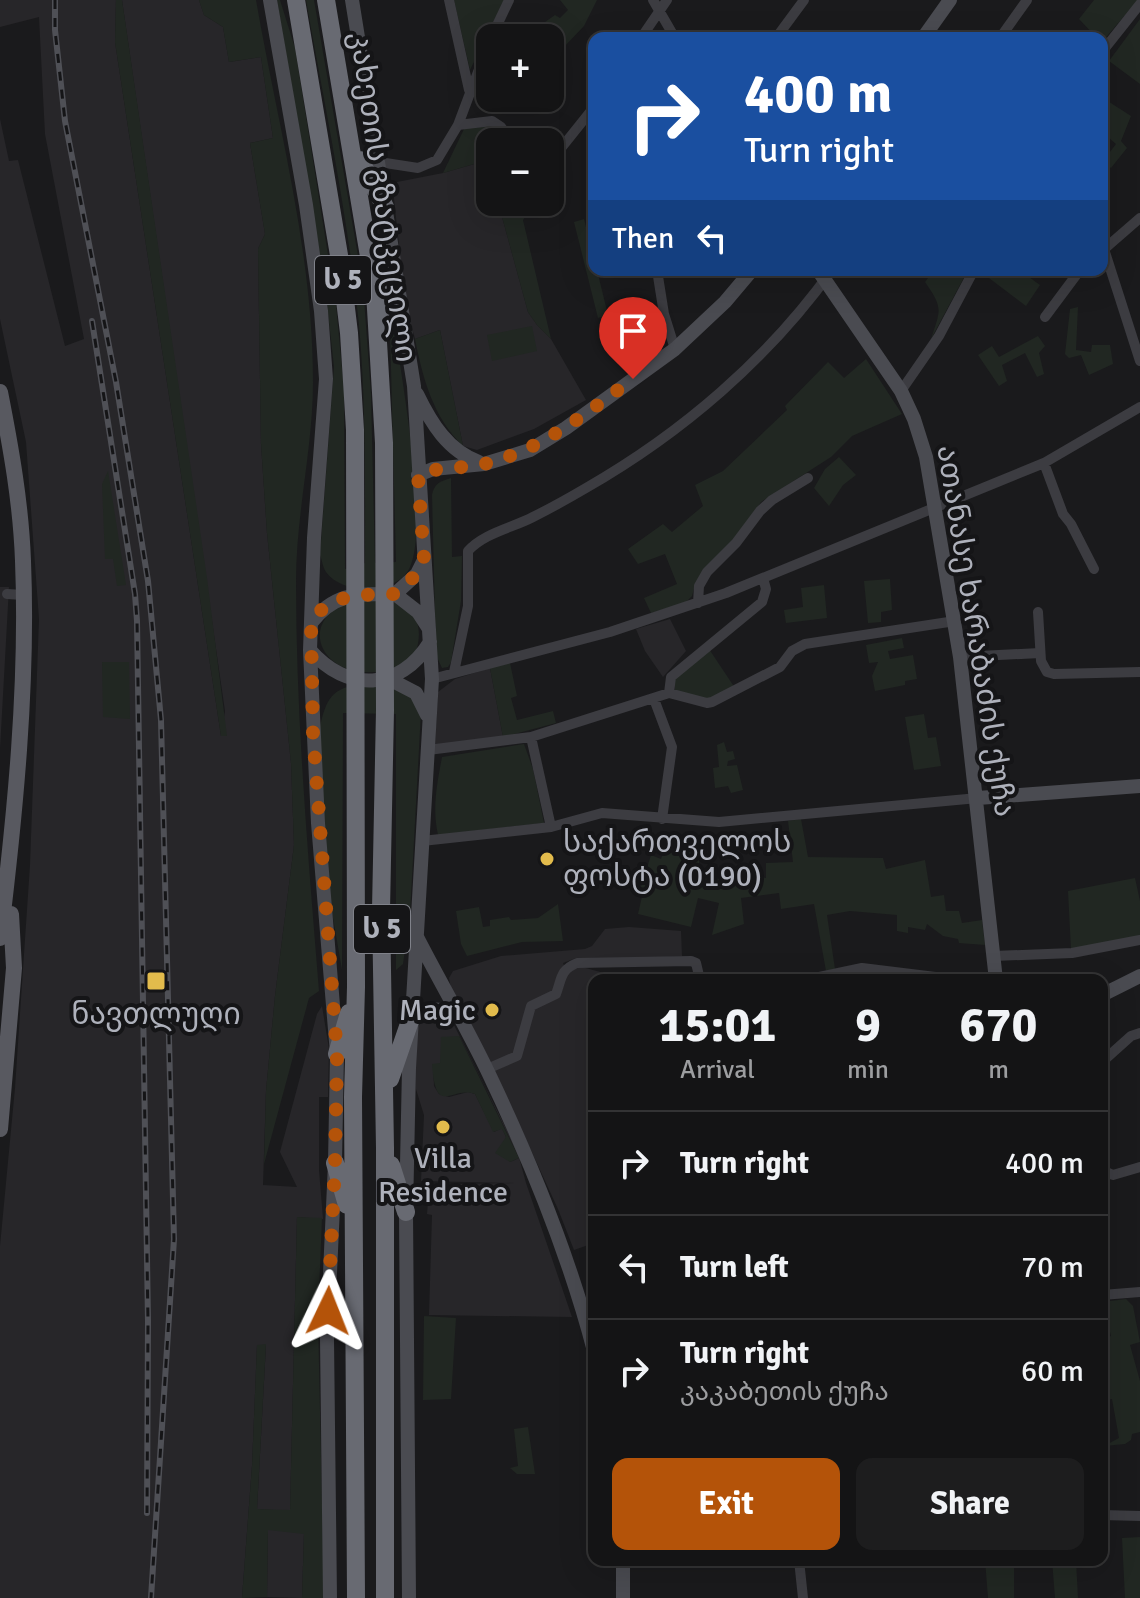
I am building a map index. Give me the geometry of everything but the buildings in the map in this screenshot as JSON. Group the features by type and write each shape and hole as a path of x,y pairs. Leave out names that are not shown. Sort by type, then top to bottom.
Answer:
{"highway":[{"name":"კახეთის გზატკეცილი","path":"296,0 330,191 346,309 355,430 356,1598"},
{"name":"კახეთის გზატკეცილი","path":"326,0 369,248 379,341 386,564 381,910 385,1093 385,1598"},
{"path":"352,145 385,207"},
{"path":"379,341 394,278"},
{"path":"337,1054 356,987"},
{"path":"385,1093 411,1018"},
{"path":"385,1148 406,1212"},
{"path":"335,1163 354,1231"}],"main road":[{"path":"0,392 17,492 15,595 24,647 9,868 0,1129"},
{"path":"0,938 9,868"}],"street":[{"path":"270,0 306,205 326,364 310,650 317,808 337,1054 327,1339 330,1598"},
{"name":"კახეთის გზატკეცილი","path":"352,0 379,162 394,278 414,386 432,679 411,1018 406,1212 409,1598"},
{"path":"449,0 469,90"},
{"path":"497,24 509,0"},
{"path":"653,0 671,32"},
{"path":"645,32 667,0"},
{"path":"780,32 804,0"},
{"path":"927,32 950,0"},
{"path":"1004,32 1027,0"},
{"path":"1108,44 1140,4"},
{"path":"379,162 418,168 437,160 458,125 476,73"},
{"path":"564,144 588,114"},
{"path":"458,125 492,121 502,128"},
{"path":"1108,246 1140,218"},
{"path":"1108,265 1140,361"},
{"path":"658,276 664,314 675,349"},
{"path":"418,475 433,469 484,464 530,450 566,428 675,349 725,302 747,276"},
{"path":"454,672 468,606 468,551 475,543 532,518 588,487 672,433 741,374 775,339 823,276"},
{"name":"ათანასე ხარაბაძის ქუჩა","path":"826,276 901,391 926,457 960,657 996,974"},
{"path":"901,391 939,336 971,276"},
{"path":"1045,317 1076,276"},
{"path":"414,386 426,411 454,450 484,464"},
{"path":"432,679 610,632 698,603 1044,463 1140,407"},
{"path":"1044,463 1063,514 1094,569"},
{"path":"698,603 699,586 707,572 736,543 760,511 808,478"},
{"path":"395,594 417,574 424,559"},
{"path":"669,693 671,677 762,602 765,596 763,578"},
{"path":"311,623 323,608 336,600 361,595 395,594 418,612 430,635 415,663 389,679"},
{"path":"1038,612 1043,669 1054,674 1140,672"},
{"path":"428,750 531,737 669,693 712,702 780,667 792,651 805,644 955,621"},
{"path":"310,650 322,664 341,676 389,679 416,693 429,719"},
{"path":"960,657 1040,653"},
{"path":"654,699 672,747 662,819"},
{"path":"531,737 551,827"},
{"path":"422,841 551,827 602,813 719,822 1140,786"},
{"path":"417,937 487,1069 522,1146 565,1257 588,1332"},
{"path":"994,956 1072,953 1140,940"},
{"path":"487,1069 517,1056 531,1006 556,994 560,974 567,967 577,963 691,961 696,963 699,974"},
{"path":"834,974 862,968 912,974"},
{"path":"1108,992 1140,976"},
{"path":"411,1018 420,1012 441,1009 458,1017"},
{"path":"1108,1057 1131,1036 1140,1033"},
{"path":"1108,1173 1113,1175 1140,1167"},
{"path":"1108,1295 1140,1292"},
{"path":"1108,1515 1140,1516"},
{"path":"623,1566 623,1598"},
{"path":"800,1566 803,1598"}],"shaded area":[{"path":"0,0 116,0 115,42 221,736 225,711 122,0 199,0 204,15 223,27 229,62 261,57 273,138 250,143 265,234 258,249 261,444 291,763 294,845 266,1091 263,1185 297,1187 280,1152 317,1014 322,1006 329,1049 328,1097 319,1097 323,1219 297,1217 290,1511 257,1509 266,1345 257,1346 242,1598 0,1598 0,1246 15,1088 30,865 39,619 26,442 0,319 0,119 9,161 18,160 65,346 84,339 45,134 39,17 0,27"},
{"path":"116,0 122,0 207,578 227,736 221,736 115,42"},
{"path":"199,0 256,0 301,237 311,333 312,407 296,581 303,786 319,991 309,998 264,1164 266,1091 294,845 291,763 261,444 258,249 265,234 250,143 273,138 261,57 229,62 223,27 204,15"},
{"path":"277,0 280,0 295,48 336,305 344,390 345,569 365,563 365,444 359,325 336,162 306,0 314,0 363,285 371,394 375,563 396,562 390,330 394,324 412,449 415,547 410,567 404,576 383,587 357,588 334,580 325,570 320,555 334,367 325,285"},
{"path":"454,0 504,0 492,24 476,24 476,58 470,70"},
{"path":"560,0 597,0 584,26 564,47 564,24 545,22 555,15 560,18 568,10"},
{"path":"1094,0 1138,0 1108,35 1108,32 1091,32 1079,19"},
{"path":"1140,19 1140,84 1109,61"},
{"path":"1108,101 1131,116 1121,141 1127,148 1111,168 1108,154 1116,144 1108,137"},
{"path":"479,124 493,128 476,128 476,163 443,173 464,129"},
{"path":"476,163 476,216 502,216 528,312 551,339 586,400 534,429 477,450 463,446 440,330 415,339 405,302 393,189 397,182"},
{"path":"502,216 526,216 523,220 551,339 528,312"},
{"path":"584,219 588,235 588,276 598,276 608,315 598,318 574,222"},
{"path":"930,276 965,276 931,339 938,309 925,282"},
{"path":"986,276 1029,276 1040,285 1026,306"},
{"path":"1078,307 1076,350 1091,352 1092,345 1110,345 1113,364 1089,375 1081,355 1069,358 1065,354 1070,309"},
{"path":"532,326 537,351 492,361 487,335"},
{"path":"440,330 463,446 444,423 431,397 415,339"},
{"path":"1038,336 1045,346 1039,353 1044,374 1037,377 1025,353 1002,365 1007,381 999,386 978,355 992,346 999,357"},
{"path":"866,359 902,414 852,436 831,457 761,502 734,542 695,585 692,596 685,603 651,613 644,598 677,584 665,554 638,564 628,549 663,524 672,532 703,506 695,485 723,471 787,410 785,406 828,362 844,378"},
{"path":"839,457 856,475 843,485 829,506 814,488 825,469"},
{"path":"108,471 126,585 117,586 113,559 105,559 102,484"},
{"path":"451,478 452,557 462,556 461,601 451,662 448,667 442,668 436,655 432,495 438,484"},
{"path":"890,579 892,610 881,612 881,622 868,623 864,581"},
{"path":"824,585 827,618 786,623 784,610 803,607 801,588"},
{"path":"0,587 9,587 0,749"},
{"path":"357,600 390,600 408,609 419,630 414,657 393,670 374,672 354,671 338,665 327,655 321,643 320,630 326,618 338,608"},
{"path":"670,619 686,651 663,677 645,651 636,629"},
{"path":"902,638 904,648 888,651 890,659 913,655 917,679 905,681 905,685 875,691 872,676 878,662 869,663 866,645"},
{"path":"709,649 735,688 709,701 675,691 675,677"},
{"path":"102,662 129,662 130,719 103,717"},
{"path":"510,663 517,696 511,698 517,720 553,711 556,723 503,737 490,668"},
{"path":"490,668 503,737 435,745 438,692 455,679"},
{"path":"358,685 400,688 412,694 421,712 410,914 403,964 396,970 396,714 343,713 342,970 332,912 319,731 334,694"},
{"path":"924,714 928,738 936,737 941,766 914,770 905,717"},
{"path":"724,742 727,752 733,751 735,759 728,761 727,766 737,765 743,790 731,793 728,786 715,788 713,768 719,767 717,745"},
{"path":"524,744 533,769 544,823 438,835 435,806 442,757"},
{"path":"801,819 808,857 883,858 886,869 925,860 931,897 944,895 946,911 959,911 962,923 982,920 985,945 959,943 958,939 943,936 927,924 925,930 908,927 908,933 897,931 897,915 850,911 827,915 835,969 826,971 814,904 781,909 779,893 741,898 744,924 712,935 719,903 698,898 691,927 638,914 644,888 641,887 651,855 661,859 666,844 700,852 698,875 717,879 718,870 766,878 766,863 793,862 788,821"},
{"path":"1135,878 1140,901 1140,938 1071,950 1068,891"},
{"path":"558,904 563,941 522,942 467,956 461,944 456,911 479,907 483,927 490,926 490,920 538,918"},
{"path":"629,927 681,931 682,956 608,961 576,958 563,963 566,971 582,967 604,973 636,974 588,974 588,1245 574,1250 488,1057 451,989 449,978 453,971 501,956 585,949 592,946 605,929"},
{"path":"441,1016 453,1023 517,1150 572,1317 429,1315 432,1215 427,1214 429,1190 459,1191 460,1184 515,1183 421,1181 424,1115 416,1089 416,1035 424,1019","holes":["459,1036 519,1158 510,1162 503,1155 506,1137 502,1128 494,1132 475,1094 468,1092 449,1097 439,1094 434,1086 433,1064 440,1064"]},
{"path":"459,1036 519,1158 510,1162 495,1153 506,1137 502,1129 493,1132 475,1094 466,1092 446,1096 437,1091 432,1064 440,1063 441,1037"},
{"path":"297,1217 322,1218 318,1318 324,1598 302,1598 304,1534 268,1530 267,1597 242,1598 257,1345 266,1344 257,1509 290,1510"},
{"path":"1126,1299 1133,1306 1140,1342 1130,1345 1140,1381 1140,1432 1132,1434 1131,1440 1125,1444 1108,1446 1119,1438 1112,1399 1108,1400 1108,1337 1111,1336 1108,1301"},
{"path":"424,1316 456,1318 451,1399 423,1400"},
{"path":"528,1427 535,1474 517,1474 510,1468 518,1466 514,1429"},
{"path":"268,1529 304,1533 302,1598 267,1597"},
{"path":"1140,1537 1140,1598 1125,1598 1122,1538"},
{"path":"985,1566 1014,1566 1014,1598 988,1598"},
{"path":"1052,1566 1076,1566 1078,1598 1055,1598"}],"railway":[{"path":"55,0 55,30 65,121 116,382 148,581 161,720 174,1239 151,1598"},
{"path":"92,321 137,621 148,1321 147,1513"}],"place":[{"name":"საქართველოს ფოსტა (0190)","path":"547,859"},
{"name":"ნავთლუღი","path":"156,981"},
{"name":"Magic","path":"492,1010"},
{"name":"Villa Residence","path":"443,1127"}],"route":[{"path":"328,1311 337,1054 311,704 311,623 323,608 336,600 348,596 395,594 417,574 424,559 418,475 433,469 484,464 530,450 633,379"}]}
